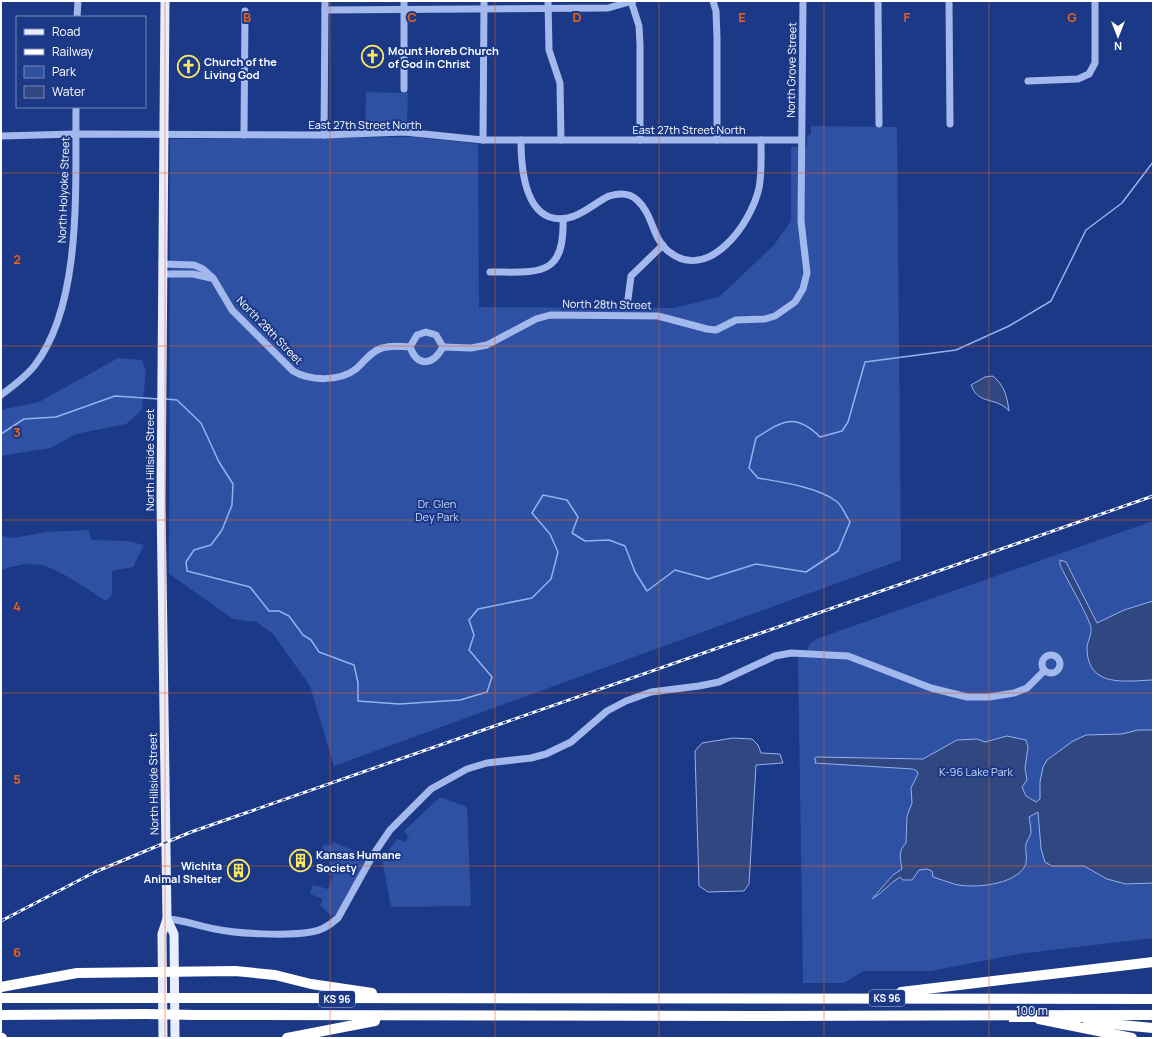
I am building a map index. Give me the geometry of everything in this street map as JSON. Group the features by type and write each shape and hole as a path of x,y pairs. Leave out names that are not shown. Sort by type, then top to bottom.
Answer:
{"highway":[{"path":"836,998 951,988 1153,962"},
{"path":"1,987 77,973 235,970 275,975 362,992 407,997 480,1000"},
{"path":"1106,999 1153,996"},
{"name":"KS 96","path":"1,998 480,1000 836,998 1153,999"},
{"name":"KS 96","path":"1,1015 991,1016 1153,1014"},
{"path":"287,1038 366,1022 427,1016"},
{"path":"991,1016 1033,1018 1132,1038"},
{"path":"1072,1025 1100,1023 1153,1028"}],"main road":[{"name":"North Hillside Street","path":"163,1038 162,934 167,919 161,420 165,1"},
{"name":"North Hillside Street","path":"167,919 173,931 175,1038"}],"street":[{"path":"77,16 78,1"},
{"path":"324,135 325,1"},
{"path":"404,1 404,89"},
{"path":"483,140 484,1"},
{"path":"548,1 549,50 560,83 561,140"},
{"path":"325,10 608,8 632,1 639,26 640,140"},
{"path":"713,1 716,11 717,38 717,140"},
{"name":"North Grove Street","path":"801,140 803,1"},
{"path":"878,1 879,124"},
{"path":"949,1 950,124"},
{"path":"1028,81 1078,80 1089,74 1095,63 1095,1"},
{"path":"244,135 245,10"},
{"name":"North Holyoke Street","path":"1,395 35,366 53,336 59,321 72,255 75,219 76,108"},
{"name":"East 27th Street North","path":"1,136 76,134 324,135 404,132 483,140 801,140"},
{"path":"521,140 524,178 531,198 547,216 551,218 563,219 574,216 609,196 616,194 630,195 643,205 656,234 663,245 681,259 695,260 712,256 730,241 746,218 756,199 760,174 761,140"},
{"name":"North 28th Street","path":"444,348 471,348 487,345 536,319 550,315 658,316 716,330 736,320 765,319 783,312 795,302 803,290 807,273 801,221 801,140"},
{"path":"490,272 534,271 552,264 561,252 563,243 563,219"},
{"path":"628,299 631,276 663,245"},
{"name":"North 28th Street","path":"162,269 194,265 203,269 213,278 232,310 293,371 304,377 341,377 349,374 369,356 381,348 410,346"},
{"path":"426,332 436,335 444,348 438,358 424,362 418,358 410,346 417,335 426,332"},
{"path":"167,919 186,921 232,932 304,933 318,931 338,918 373,855 390,830 431,789 448,778 467,769 487,763 531,758 546,754 571,742 607,711 626,701 652,692 719,682 775,656 791,653 848,656 931,688 967,697 989,697 1014,693 1027,688 1044,671"}],"green space":[{"path":"366,92 408,93 407,123 400,124 397,129 365,129"},
{"name":"Dr. Glen Dey Park","path":"811,126 897,127 901,560 334,766 310,686 273,634 257,622 233,619 169,574 170,139 413,137 478,144 479,307 673,308 719,297 774,245 791,221 791,147 807,147 807,136 811,134"},
{"path":"118,358 142,360 146,371 142,410 126,424 76,434 51,448 1,456 1,410 39,402"},
{"name":"K-96 Lake Park","path":"1153,521 1153,938 1018,954 931,971 863,971 844,983 803,983 798,657 807,657 809,645 819,638"},
{"path":"88,530 92,540 128,541 144,545 133,567 112,571 112,595 106,601 74,580 48,567 36,564 26,564 1,570 1,536 14,538 45,532"},
{"path":"440,797 467,807 471,906 391,907 382,859 397,839 405,842 408,838 410,839 404,831"},
{"path":"333,842 355,851 367,859 338,912 333,917 320,905 323,899 310,894 313,885 328,889 333,876 328,873 333,856 327,855 328,851 322,850 324,844 332,846"}],"water":[{"path":"993,376 1005,392 1009,411 1004,406 978,396 974,392 971,385 985,377"},
{"path":"1060,560 1066,562 1097,623 1124,610 1153,601 1153,680 1110,680 1101,676 1094,670 1089,662 1087,649 1091,630 1090,623 1060,565"},
{"path":"1138,730 1153,730 1153,883 1126,884 1107,879 1084,866 1052,866 1045,862 1041,849 1038,812 1029,817 1031,833 1026,844 1025,866 1012,878 993,884 972,886 954,884 933,877 932,871 927,869 919,870 912,880 903,880 900,877 872,899 893,875 902,869 900,858 903,846 906,843 907,816 912,803 911,788 918,774 917,771 913,769 815,763 816,760 814,759 816,757 923,759 957,740 977,739 985,742 1007,736 1026,740 1028,747 1025,768 1027,780 1022,787 1026,796 1036,802 1040,799 1040,782 1043,767 1047,760 1073,741 1086,735 1122,734"},
{"path":"733,738 752,739 758,745 761,753 780,754 783,763 756,765 749,884 744,891 708,892 699,886 695,751 702,743"}],"waterway":[{"path":"165,399 177,400 201,423 219,462 233,484 232,505 222,530 211,545 194,550 186,562 187,571 250,587 269,611 279,611 289,616 303,635 311,640 319,652 354,665 358,683 358,701 399,704 460,700 487,692 492,677 469,650 474,635 469,620 478,609 532,598 551,579 558,552 550,534 532,513 543,495 567,500 578,517 572,533 585,541 609,540 625,546 635,572 647,591 675,570 708,579 756,564 806,572 838,551 850,522 840,505 828,496 819,492 788,483 758,478 749,468 756,438 773,427 788,422 803,424 820,437 842,431 848,422 865,362 956,350 1009,326 1051,301 1086,230 1122,203 1153,162"},
{"path":"1,434 24,419 56,417 115,396 159,399"}],"railway":[{"path":"1,921 95,872 191,832 1153,496"}],"place":[{"name":"Mount Horeb Church of God in Christ","path":"372,56"},
{"name":"Church of the Living God","path":"189,67"},
{"name":"Kansas Humane Society","path":"301,860"},
{"name":"Wichita Animal Shelter","path":"238,871"}]}
